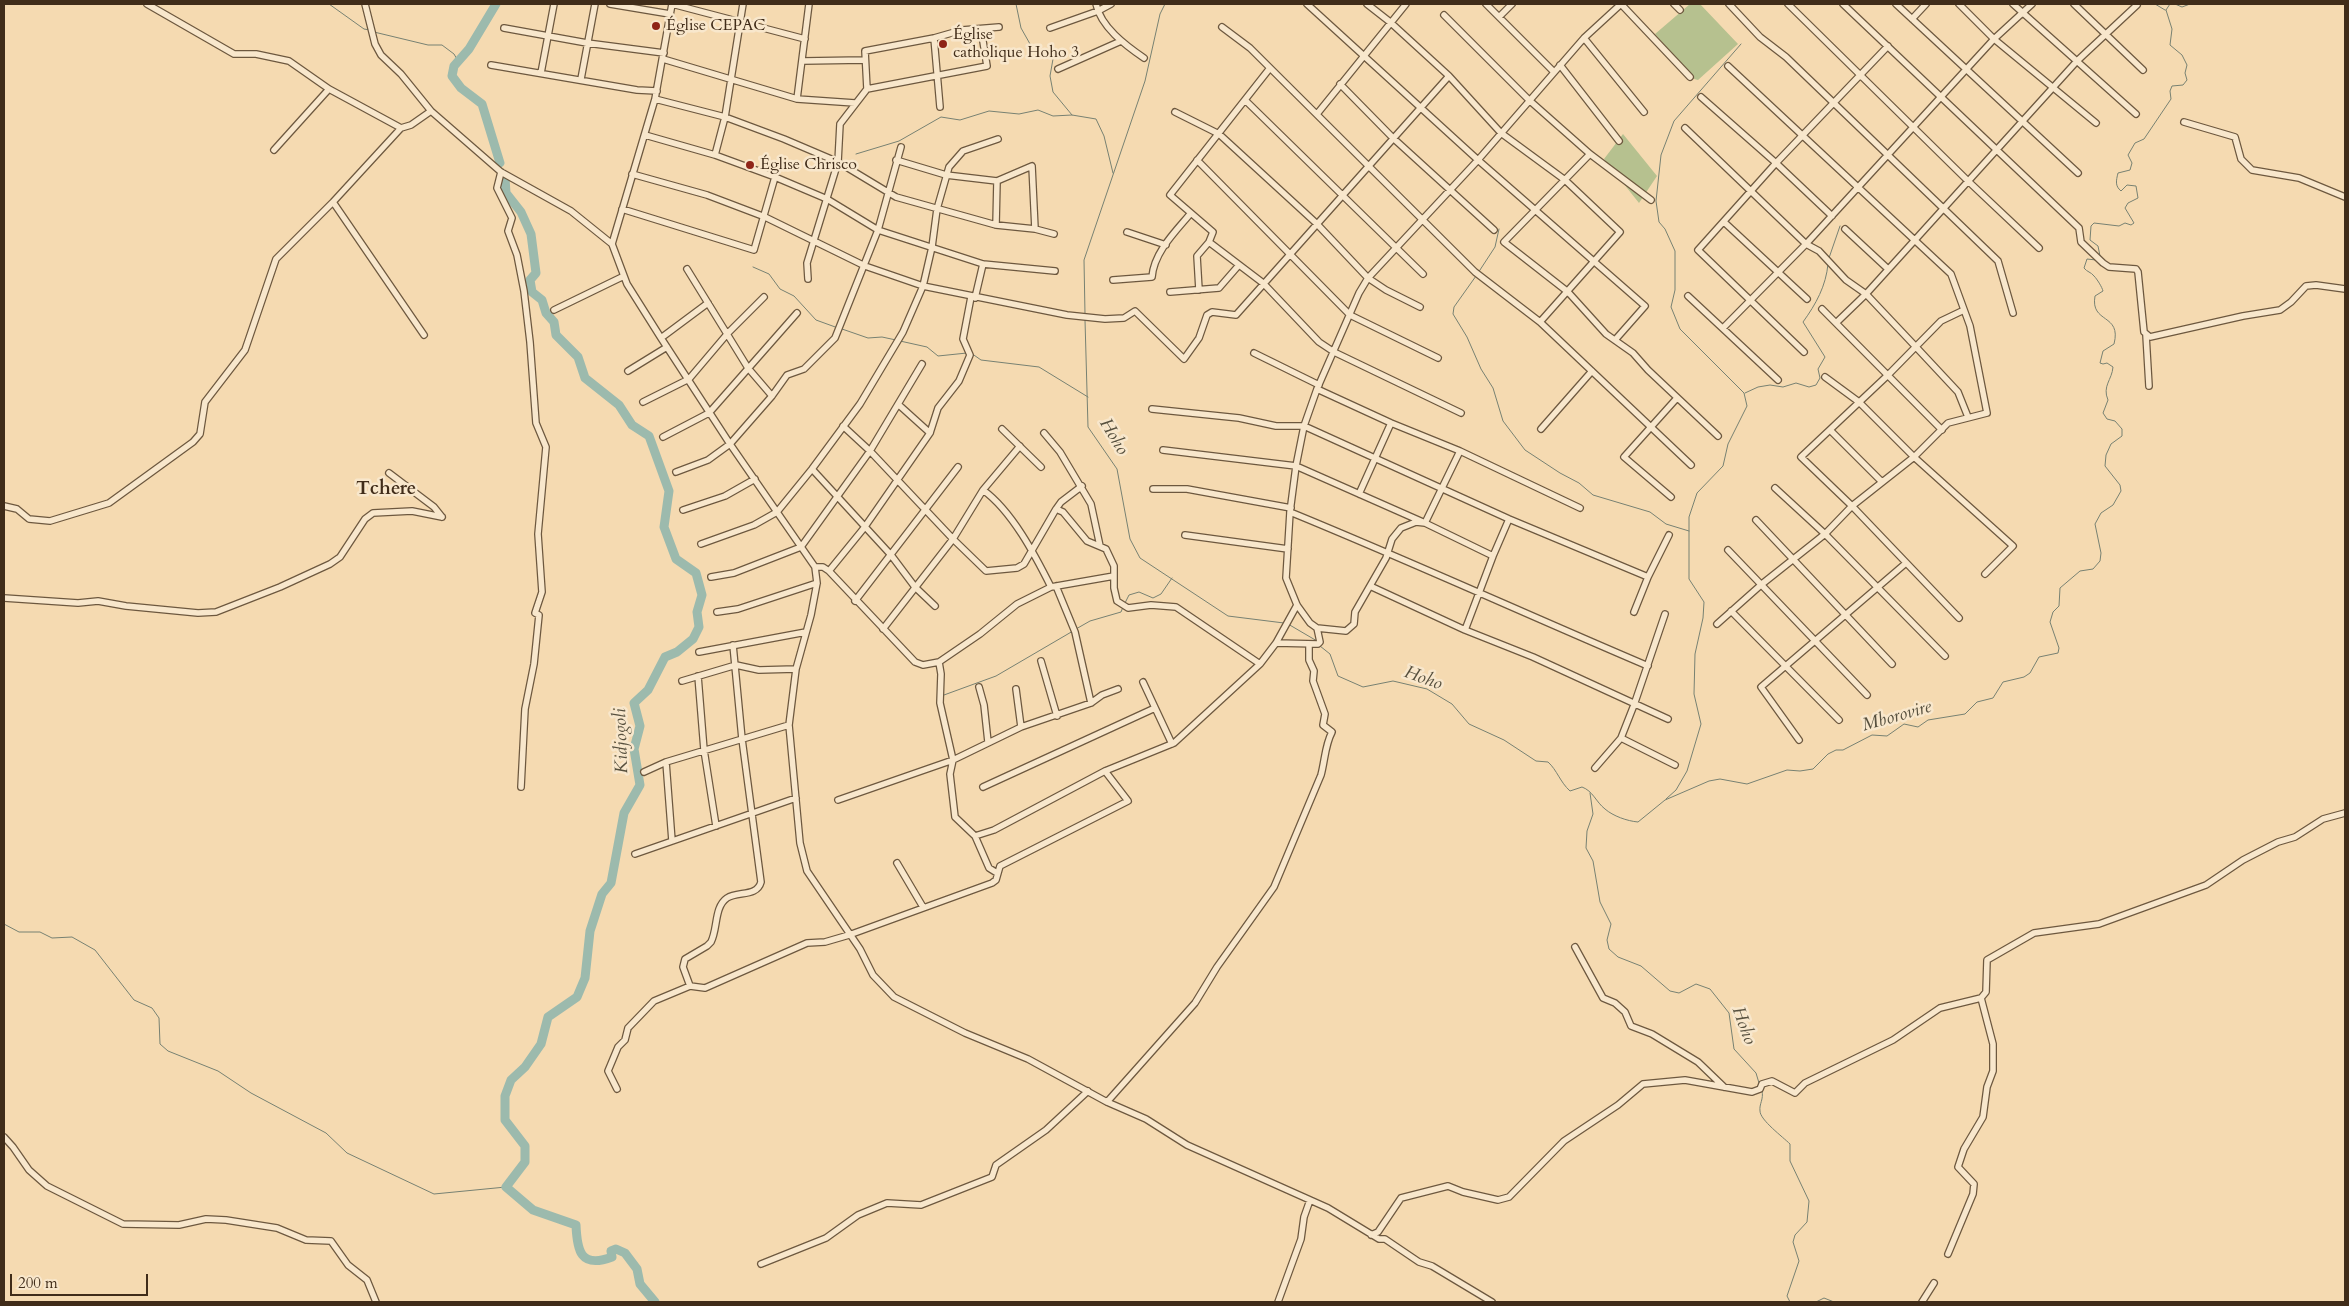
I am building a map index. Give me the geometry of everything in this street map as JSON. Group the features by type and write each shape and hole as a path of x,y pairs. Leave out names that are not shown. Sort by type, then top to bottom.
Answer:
{"street":[{"path":"147,4 234,54 256,54 289,61 330,89 401,128"},
{"path":"365,4 375,44 381,55 400,74 431,111 501,172 571,211 612,244 624,276 661,338 709,413 815,568 817,583 796,669 789,724 800,842 807,872 860,949 873,976 894,997 965,1033 1028,1059 1107,1102 1146,1119 1187,1145 1335,1212 1371,1235 1379,1239 1385,1239 1419,1262 1432,1266 1492,1302"},
{"path":"541,73 554,4"},
{"path":"581,79 595,4"},
{"path":"610,4 670,14"},
{"path":"612,244 657,91 672,4 805,39"},
{"path":"715,155 725,117 743,4"},
{"path":"797,99 809,4"},
{"path":"1096,4 1098,11 1121,41 1144,58"},
{"path":"1050,28 1098,11 1111,4"},
{"path":"1308,4 1535,211 1646,306 1615,340"},
{"path":"1367,4 1390,22 1449,76 1501,133 1565,180 1620,232 1540,322"},
{"path":"1317,114 1406,4"},
{"path":"1486,4 1554,72"},
{"path":"1499,17 1512,4"},
{"path":"1425,523 1416,522 1401,528 1392,539 1370,586 1355,612 1354,624 1346,630 1317,628 1310,623 1297,605 1286,578 1290,510 1296,466 1304,426 1318,387 1368,278 1478,160 1584,38 1621,4 1690,77"},
{"path":"1674,4 1680,10"},
{"path":"1729,4 1760,37 1786,57 1998,261 2013,314"},
{"path":"1788,4 2039,248"},
{"path":"1843,4 2079,228 2081,242 2109,267 2136,269 2138,272 2144,332 2146,335 2149,386"},
{"path":"1896,4 2078,173"},
{"path":"1912,19 1926,4"},
{"path":"1959,4 1994,39 2096,123"},
{"path":"2013,4 2136,114"},
{"path":"1723,328 1806,244 1994,39 2032,4"},
{"path":"2074,4 2143,70"},
{"path":"1836,324 1943,210 2077,61 2137,5"},
{"path":"1444,15 1529,100 1590,154 1651,200"},
{"path":"867,89 865,52 886,46 934,38 962,30 999,27"},
{"path":"1222,27 1250,48 1477,274 1540,322 1691,465"},
{"path":"504,28 663,56 797,99 855,103"},
{"path":"808,279 807,263 838,162 840,124 867,89 987,66 981,28"},
{"path":"934,38 940,106"},
{"path":"1584,38 1644,112"},
{"path":"1058,69 1121,41"},
{"path":"1804,352 1698,250 1776,163 1888,46"},
{"path":"803,61 864,60"},
{"path":"491,65 637,90 657,91"},
{"path":"1560,66 1619,141"},
{"path":"1717,624 1762,584 1825,534 1852,506 1914,457 1948,423 1987,413 1970,326 1951,274 1728,66"},
{"path":"1199,290 1197,256 1214,232 1170,195 1270,68"},
{"path":"632,174 707,195 766,217 865,266 923,286 973,297 1105,319 1124,318 1135,311 1184,359 1199,338 1207,315 1212,312 1236,315 1449,76"},
{"path":"1340,84 1392,138 1494,230"},
{"path":"274,150 330,89"},
{"path":"1701,97 1776,163 1832,216"},
{"path":"655,99 725,117 838,162 896,198 996,225 1035,229 1054,234"},
{"path":"1245,100 1423,274"},
{"path":"4,506 17,509 29,519 50,521 109,503 193,442 200,434 205,402 245,350 276,259 334,202 401,128 411,125 431,111"},
{"path":"1175,112 1219,134 1316,224 1368,278 1386,290 1420,307"},
{"path":"2184,122 2235,137 2241,159 2252,170 2299,178 2345,197"},
{"path":"1685,128 1806,244 1819,251 1846,280 1866,294 1958,392 1968,417"},
{"path":"645,135 715,155 775,177 827,199 878,230 932,248 984,264 1055,271"},
{"path":"701,544 754,525 777,512 812,470 860,404 903,332 923,286 932,248 937,208 949,167 963,151 998,139"},
{"path":"676,472 708,460 730,444 772,396 787,375 804,369 834,338 865,266 878,230 901,147"},
{"path":"1590,154 1504,242 1568,292 1606,334 1633,353 1648,370 1718,436"},
{"path":"896,160 946,175 997,181 1032,166 1035,229"},
{"path":"1198,160 1350,315 1438,358"},
{"path":"501,172 497,188 512,218 508,231 517,255 524,291 536,424 546,447 538,534 542,592 535,613 539,615 534,664 525,709 521,787"},
{"path":"622,209 754,250 766,217 775,177"},
{"path":"996,225 997,181"},
{"path":"334,202 424,335"},
{"path":"1113,280 1152,277 1153,267 1166,245 1191,213"},
{"path":"1724,222 1807,299"},
{"path":"1845,230 1888,269"},
{"path":"1127,232 1166,245"},
{"path":"1208,242 1263,283 1319,342 1334,352 1461,413"},
{"path":"828,571 864,528 898,481 930,433 938,408 959,381 969,354 963,339 973,297 984,264"},
{"path":"1170,292 1219,288 1239,265"},
{"path":"687,269 748,368 772,396"},
{"path":"554,310 624,276"},
{"path":"2146,335 2150,337 2243,316 2280,310 2291,302 2306,286 2316,285 2345,289"},
{"path":"643,402 689,379 728,333 764,296"},
{"path":"1688,296 1778,380"},
{"path":"661,338 708,303"},
{"path":"1822,309 1942,430"},
{"path":"1959,618 1852,506 1800,457 1888,375 1941,321 1964,310"},
{"path":"663,437 709,413 797,313"},
{"path":"628,371 667,347"},
{"path":"1254,353 1392,423 1460,451 1580,508"},
{"path":"711,577 734,573 801,546 870,451 922,364"},
{"path":"1541,429 1592,371"},
{"path":"1826,377 1859,402 1914,457 2013,546 1985,574"},
{"path":"1672,497 1624,456 1677,398"},
{"path":"898,405 930,433"},
{"path":"1152,409 1239,418 1276,426 1304,426 1376,457 1509,519 1648,577"},
{"path":"1359,494 1392,423"},
{"path":"843,426 870,451 986,571 1017,568 1024,564 1061,502 1082,486"},
{"path":"1002,428 1041,467"},
{"path":"1830,430 1882,482"},
{"path":"1044,432 1060,452 1091,504 1100,546"},
{"path":"882,629 953,539 983,490 1020,446"},
{"path":"1163,450 1296,466 1425,523 1493,556"},
{"path":"1425,523 1460,451"},
{"path":"855,601 892,555 958,466"},
{"path":"812,470 864,528 892,555 915,587 935,606"},
{"path":"4,598 78,603 98,601 126,606 198,613 216,612 280,588 330,564 340,557 365,519 372,513 412,511 442,517 434,507 389,473"},
{"path":"683,510 725,496 755,479"},
{"path":"1775,488 1825,534 1944,656"},
{"path":"1152,489 1187,489 1290,510 1480,593 1493,601 1648,666"},
{"path":"983,490 993,497 1033,550 1053,586 1075,632 1091,704"},
{"path":"1056,509 1063,512 1087,541 1106,549 1114,566 1117,602 1128,608 1151,605 1176,607 1260,664"},
{"path":"1465,630 1509,519"},
{"path":"1756,520 1892,664"},
{"path":"1186,535 1288,549"},
{"path":"1634,612 1648,577 1669,536"},
{"path":"1728,550 1867,695"},
{"path":"1799,740 1761,687 1906,563"},
{"path":"815,568 823,567 828,571 915,662 923,665 939,662 980,634 1017,604 1053,586 1114,576"},
{"path":"717,612 738,609 817,583"},
{"path":"1370,586 1465,630 1533,657 1668,719"},
{"path":"975,836 994,830 1105,771 1172,744 1260,664 1276,643 1297,605"},
{"path":"1732,611 1839,720"},
{"path":"1595,768 1621,738 1665,614"},
{"path":"1276,643 1309,645 1319,643 1317,628"},
{"path":"699,652 733,644 762,641 806,632"},
{"path":"690,986 683,967 685,959 707,946 710,942 720,906 729,897 760,888 762,876 742,739 733,644"},
{"path":"1107,1102 1195,1003 1217,968 1274,887 1321,775 1327,756 1326,743 1332,732 1323,725 1325,714 1313,682 1314,671 1309,660 1309,645"},
{"path":"1040,661 1057,716"},
{"path":"939,662 941,674 940,702 953,760 950,774 955,816 975,836 989,868 997,873"},
{"path":"682,681 736,665 759,670 796,669"},
{"path":"698,676 704,750 716,826"},
{"path":"1143,682 1172,744"},
{"path":"979,687 984,705 988,742"},
{"path":"1016,689 1021,727"},
{"path":"838,800 953,760 1021,727 1091,704 1102,695 1118,689"},
{"path":"983,787 1155,708"},
{"path":"644,772 666,762 789,724"},
{"path":"1621,738 1675,764"},
{"path":"666,762 672,841"},
{"path":"617,1089 608,1071 614,1062 618,1047 625,1040 628,1028 654,1001 690,986 705,988 807,943 825,942 849,935 992,883 996,880 1000,866 1128,801 1105,771"},
{"path":"635,854 796,798"},
{"path":"1371,1235 1378,1232 1402,1198 1448,1186 1463,1192 1498,1200 1508,1197 1564,1142 1618,1106 1643,1084 1685,1080 1752,1092 1760,1089 1762,1084 1772,1080 1795,1093 1805,1083 1893,1040 1940,1008 1981,998 1986,992 1987,960 2034,933 2099,924 2206,885 2243,860 2295,837 2323,820 2345,813"},
{"path":"897,863 923,907"},
{"path":"1575,947 1603,998 1615,1003 1625,1012 1631,1026 1652,1034 1698,1062 1724,1087"},
{"path":"1948,1254 1974,1194 1974,1184 1958,1166 1964,1149 1983,1117 1987,1087 1993,1071 1993,1044 1981,998"},
{"path":"761,1264 826,1238 858,1215 887,1203 921,1205 992,1177 996,1165 1046,1130 1088,1091"},
{"path":"4,1137 29,1170 47,1186 123,1224 179,1225 206,1219 226,1220 278,1228 306,1240 331,1241 348,1265 367,1280 376,1302"},
{"path":"1278,1302 1301,1239 1304,1217 1310,1200"},
{"path":"1922,1302 1934,1283"}],"green space":[{"path":"1690,4 1700,4 1738,44 1698,80 1694,79 1655,34"},
{"path":"1623,134 1657,176 1639,203 1604,159"}],"waterway":[{"path":"329,4 364,29 370,30"},
{"name":"Kidjogoli","path":"496,4 469,49 454,66 452,76 461,88 482,104 500,163"},
{"path":"1016,4 1021,28 1034,51 1049,55 1053,59 1050,76 1053,92 1072,115"},
{"name":"Hoho","path":"1085,314 1084,260 1145,81 1160,14 1165,4"},
{"path":"2155,4 2165,10"},
{"name":"Mborovire","path":"2166,10 2170,4"},
{"name":"Mborovire","path":"2175,4 2182,7 2190,4"},
{"name":"Mborovire","path":"2100,256 2098,246 2090,240 2091,226 2094,223 2119,226 2125,223 2131,225 2134,223 2125,208 2128,203 2138,198 2136,186 2127,185 2121,191 2116,183 2118,173 2130,170 2132,163 2128,155 2135,143 2144,139 2171,99 2170,91 2172,86 2183,85 2187,80 2185,73 2187,65 2182,55 2170,45 2172,29 2166,10"},
{"path":"374,32 428,45 442,45 454,54 458,61"},
{"path":"1666,799 1676,790 1687,771 1701,724 1694,694 1695,654 1703,618 1704,602 1689,579 1689,517 1697,493 1723,466 1728,444 1747,406 1744,393 1680,329 1671,307 1675,290 1675,251 1665,229 1659,222 1656,201 1661,155 1674,121 1741,44"},
{"path":"856,154 899,141 941,117 960,120 989,111 1019,114 1038,110 1053,116 1072,115 1096,119 1104,136 1113,173"},
{"name":"Kidjogoli","path":"505,178 506,193 521,212 531,234 536,273 530,280 532,292 542,300 546,313 554,322 556,335 578,357 585,378 619,405 632,425 649,436 669,491 664,527 676,559 696,573 702,595 697,612 699,627 693,639 677,652 665,657 648,690 634,703 640,726 634,749 640,785 624,813 611,883 602,894 590,931 585,978 577,997 548,1017 541,1044 525,1067 511,1080 505,1096 505,1120 525,1146 525,1162 506,1187 533,1210 576,1225 579,1249 587,1259 593,1261 612,1257 611,1251 616,1249 625,1253 637,1269 640,1284 655,1302"},
{"path":"1829,258 1840,226"},
{"path":"1478,273 1495,247 1499,229"},
{"name":"Mborovire","path":"1320,646 1330,654 1338,676 1363,687 1393,681 1427,689 1452,704 1469,724 1504,740 1536,761 1548,762 1570,791 1582,787 1589,791 1608,812 1620,818 1638,822 1665,800 1709,781 1720,779 1747,784 1787,770 1813,769 1828,754 1836,750 1843,750 1872,735 1887,736 1904,724 1918,727 1928,720 1965,714 1977,702 1993,698 2003,682 2024,677 2030,673 2039,657 2058,653 2059,648 2050,622 2053,612 2059,606 2060,588 2080,571 2093,569 2100,561 2101,553 2095,524 2101,513 2113,505 2121,491 2120,485 2105,466 2106,455 2111,444 2122,436 2122,429 2115,421 2107,419 2103,413 2108,400 2106,391 2113,367 2107,363 2100,363 2103,351 2114,344 2115,334 2114,327 2097,311 2095,305 2095,296 2103,291 2102,287 2093,275 2084,268 2087,259 2096,260"},
{"path":"1745,393 1758,387 1770,385 1783,387 1796,383 1809,387 1816,385 1820,378 1818,369 1825,357 1803,322 1820,294 1828,264"},
{"path":"753,267 769,274 780,289 794,296 816,320 838,328"},
{"path":"1476,276 1454,307 1453,314 1467,337 1481,369 1493,388 1503,421 1525,450 1579,483 1593,495 1650,512 1666,524 1689,531"},
{"name":"Hoho","path":"1085,320 1088,427 1117,469 1130,539 1140,558 1228,616 1284,623"},
{"path":"842,329 868,338 882,337 896,340"},
{"path":"900,341 927,347 938,356 967,353"},
{"path":"971,353 981,360 1039,367 1088,397"},
{"path":"1125,603 1129,595 1139,592 1153,598 1161,594 1172,578"},
{"path":"1076,629 1090,621 1121,612 1123,607"},
{"name":"Hoho","path":"1288,624 1317,641"},
{"path":"944,695 996,676 1073,631"},
{"name":"Hoho","path":"1590,793 1593,814 1587,831 1586,848 1593,861 1600,902 1611,924 1607,940 1609,949 1618,957 1641,966 1670,991 1679,993 1696,984 1710,989 1729,1013 1734,1049 1756,1073 1759,1083"},
{"path":"4,924 19,932 40,932 52,938 72,937 95,950 134,1000 152,1008 159,1018 160,1044 168,1051 218,1071 251,1093 326,1133 347,1153 434,1194 506,1187"},
{"name":"Hoho","path":"1762,1091 1761,1115 1790,1144 1790,1161 1809,1201 1807,1222 1795,1235 1793,1242 1799,1261 1787,1296 1790,1302"},
{"name":"Hoho","path":"1816,1302 1824,1298 1834,1302"}],"place":[{"name":"Église CEPAC","path":"656,26"},
{"name":"Église catholique Hoho 3","path":"943,44"},
{"name":"Église Chrisco","path":"750,165"}],"district":[{"name":"Tchere","path":"386,490"}]}
